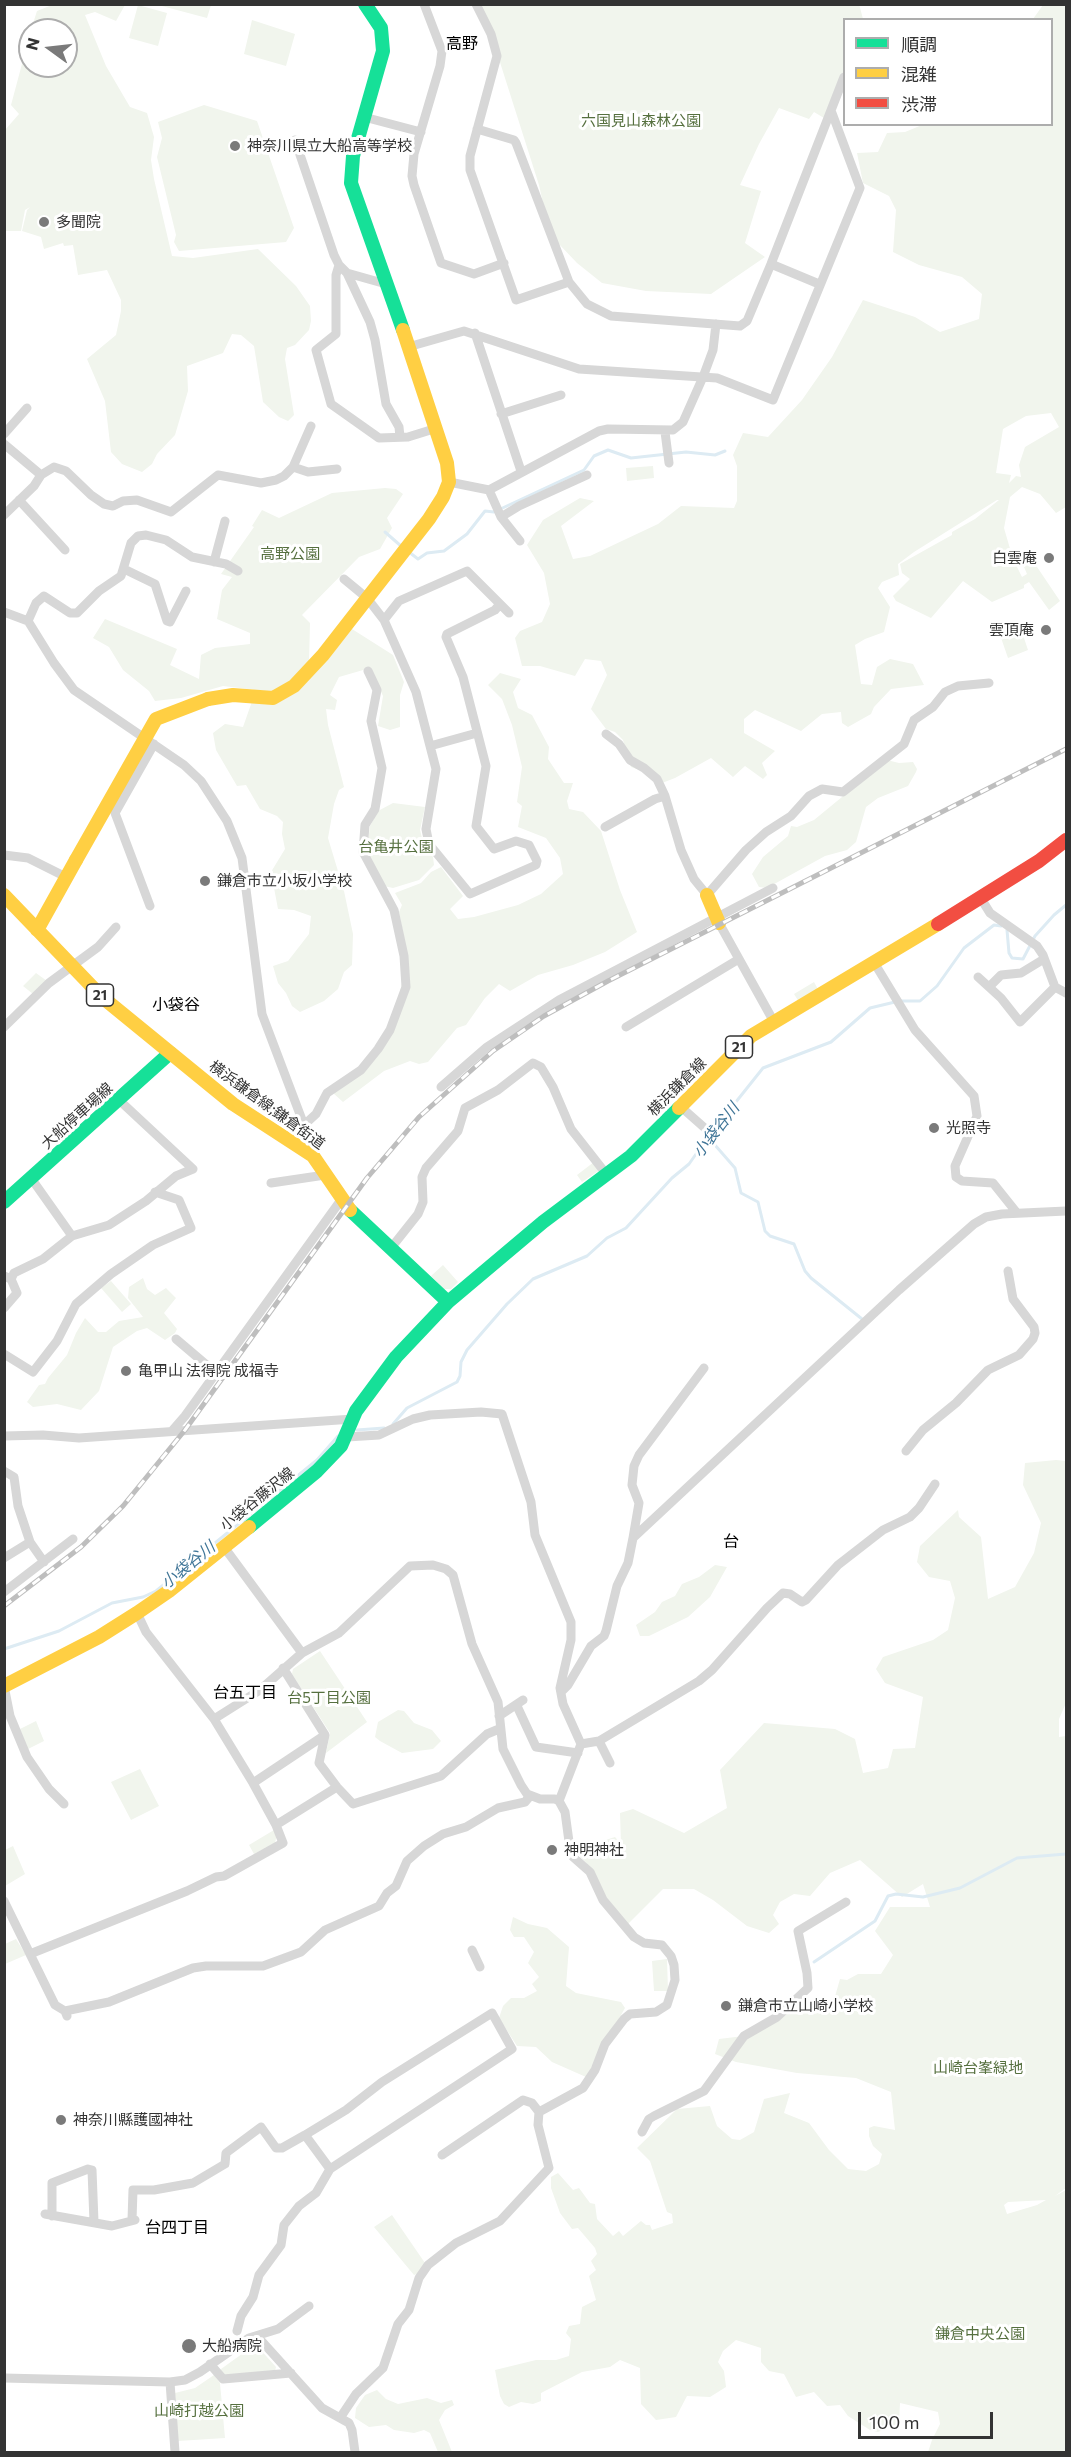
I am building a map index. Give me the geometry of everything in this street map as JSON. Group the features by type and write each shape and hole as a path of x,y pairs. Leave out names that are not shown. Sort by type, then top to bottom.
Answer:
{"main road":[{"path":"37,930 156,720 170,712 208,699 233,695 273,698 294,686 322,656 429,519 443,497 448,482 447,463 437,428 351,183 353,156 383,51 381,28 365,4"},
{"name":"横浜鎌倉線","path":"448,1302 543,1222 631,1156 751,1036 875,964 1039,861 1066,840"},
{"name":"横浜鎌倉線;鎌倉街道","path":"4,895 102,997 233,1104 313,1156 341,1200 448,1302"},
{"path":"707,896 718,921"},
{"name":"大船停車場線","path":"4,1202 170,1053"},
{"name":"小袋谷藤沢線","path":"4,1686 92,1641 137,1613 224,1547 317,1471 337,1452 353,1419 396,1357 448,1302"}],"street":[{"path":"424,4 440,40 442,51 414,154 412,176 441,263 474,273 504,264"},
{"path":"476,4 491,34 497,56 470,156 470,170 516,300 569,282"},
{"path":"477,129 514,140 516,143 569,282 587,304 611,316 740,327 747,321 771,264 843,80"},
{"path":"408,347 456,331 475,333 579,369 717,378 773,400 860,188 832,113"},
{"path":"364,117 421,132"},
{"path":"295,140 333,255 347,273 370,322 386,404 399,427 400,437"},
{"path":"771,264 819,284"},
{"path":"339,265 336,275 336,334 316,350 331,404 379,438 400,437 437,428"},
{"path":"347,273 386,284"},
{"path":"448,482 489,490 599,431 608,429 665,432 673,430 683,422 703,377 713,350 716,324"},
{"path":"475,333 521,471"},
{"path":"501,414 561,395"},
{"path":"4,434 27,408"},
{"path":"4,514 19,501 41,475 54,467 59,467 104,504 113,506 123,501 137,500 171,512 219,475 261,483 276,480 294,467 311,426"},
{"path":"665,432 669,463"},
{"path":"4,444 41,475"},
{"path":"294,467 308,472 337,469"},
{"path":"501,517 519,506 587,475"},
{"path":"489,490 501,517 520,541"},
{"path":"19,501 65,550"},
{"path":"214,561 225,521"},
{"path":"28,621 36,603 44,596 70,613 77,614 99,591 121,576 132,540 142,536 166,540 192,557 214,561 238,571"},
{"path":"124,569 155,584 167,621 170,622 186,591"},
{"path":"384,620 399,601 467,571 509,613"},
{"path":"344,579 366,598 384,620 416,692 436,769 426,829 429,844 470,894 536,865 537,861 529,845 516,841 495,849 476,826 486,766 463,677 446,637 447,634 495,610 500,604"},
{"path":"4,612 28,621 74,690 184,765 201,781 219,806 237,840 245,875 262,1014 304,1125 313,1156"},
{"path":"304,1125 316,1114 327,1093 361,1070 378,1050 393,1024 406,987 404,956 394,910 363,852 366,825 375,809 382,768 371,721 376,690 368,671"},
{"path":"606,734 619,744 630,760 650,772 665,796 681,850 694,879 707,896 746,850 766,832 791,816 809,796 822,789 843,792 904,744 914,720 933,707 945,692 958,686 989,683"},
{"path":"430,746 477,733"},
{"path":"150,906 115,813 154,744"},
{"path":"605,827 665,796"},
{"path":"4,855 28,858 66,877"},
{"path":"441,1087 487,1047 551,1004 718,921 773,888"},
{"path":"980,897 990,913 1037,946 1055,987 1066,993"},
{"path":"718,921 774,1022"},
{"path":"4,1027 49,983 103,942 116,927"},
{"path":"626,1027 739,959"},
{"path":"989,987 1001,975 1021,974 1044,959"},
{"path":"875,964 915,1030 974,1096 977,1116 955,1166 956,1177 958,1180 993,1183 1017,1213"},
{"path":"978,977 1001,998 1020,1022 1055,987"},
{"path":"391,1248 415,1220 423,1202 422,1177 426,1168 458,1131 465,1108 498,1090 533,1063 541,1067 553,1087 571,1129 607,1175"},
{"path":"4,1308 17,1293 8,1278 14,1273 43,1259 72,1236 109,1225 146,1201 176,1176 193,1169 119,1100"},
{"path":"681,1107 707,1130"},
{"path":"271,1183 325,1175"},
{"path":"31,1178 72,1236"},
{"path":"4,1354 33,1372 57,1341 76,1304 111,1274 153,1245 191,1228 179,1200 155,1192"},
{"path":"172,1431 216,1374 341,1200"},
{"path":"633,1538 953,1241 986,1216 1066,1211"},
{"path":"906,1451 923,1430 956,1403 988,1370 1019,1355 1033,1339 1034,1327 1012,1299 1008,1271"},
{"path":"176,1339 216,1374"},
{"path":"561,1692 568,1685 591,1646 604,1636 617,1586 628,1563 639,1503 632,1485 634,1466 639,1455 704,1368"},
{"path":"346,1437 379,1435 413,1419 430,1415 481,1412 502,1414 531,1502 536,1534 571,1622 571,1640 560,1680 563,1704 579,1749 559,1801"},
{"path":"4,1436 79,1438 353,1419"},
{"path":"4,1471 14,1477 18,1506 30,1542 44,1562"},
{"path":"499,1716 520,1703 536,1747 579,1749 599,1741 699,1682 783,1593 790,1594 802,1602 806,1600 838,1565 884,1530 910,1517 919,1509 935,1484"},
{"path":"4,1592 73,1539"},
{"path":"4,1558 30,1542"},
{"path":"224,1547 302,1653"},
{"path":"214,1719 260,1690 302,1653 339,1633 410,1566 433,1565 446,1569 453,1575 472,1644 498,1702 502,1749 521,1785 531,1796 559,1801 565,1812 573,1857 590,1872 603,1900 632,1939 662,1945 674,1965 675,1980 671,1996 663,2010 646,2014 630,2014 605,2044 595,2070 583,2088 539,2112"},
{"path":"30,1953 187,1891 216,1877 224,1876 283,1843 253,1783 214,1719 146,1632 137,1613"},
{"path":"283,1668 325,1735 319,1763 353,1804 441,1776 487,1734 500,1729"},
{"path":"4,1686 10,1716 27,1757 49,1789 64,1804"},
{"path":"253,1783 325,1735"},
{"path":"599,1741 609,1763"},
{"path":"276,1825 337,1787"},
{"path":"4,1901 55,2005 66,2014 109,2002 193,1968 263,1966 301,1952 325,1930 379,1906 387,1893 396,1886 407,1861 424,1846 443,1834 466,1827 498,1808 525,1802 531,1796"},
{"path":"642,2132 649,2119 704,2091 744,2036 777,2017 808,1988 798,1931 846,1902"},
{"path":"472,1950 480,1967"},
{"path":"94,2222 92,2170 88,2169 52,2183 48,2215 112,2226 133,2220 133,2190 154,2190 193,2183 225,2164 226,2153 261,2127 276,2148 282,2148 346,2110 391,2075 492,2013 512,2049 330,2169 316,2193 299,2206 284,2225 281,2245 259,2275 253,2297 241,2316 237,2331"},
{"path":"340,2418 356,2394 383,2368 398,2324 413,2301 419,2278 428,2265 456,2243 500,2221 549,2168 538,2125 539,2112 532,2103 523,2100 442,2155"},
{"path":"305,2135 330,2169"},
{"path":"4,2378 170,2382 185,2380 244,2340 278,2329 309,2306"},
{"path":"257,2336 322,2408 349,2422 355,2452"},
{"path":"210,2364 223,2379 291,2373"},
{"path":"170,2382 175,2452"}],"green space":[{"path":"158,4 211,5 207,18"},
{"name":"六国見山森林公園","path":"859,4 863,18 843,18 843,73 824,118 814,112 809,119 779,108 759,144 740,185 761,191 745,243 765,257 711,294 646,291 602,283 577,263 557,242 545,212 539,185 491,34 475,5"},
{"path":"52,5 125,5 116,21 95,12 85,15 106,66 130,107 147,113 154,137 151,160 154,179 172,256 193,258 258,249 296,286 310,306 309,330 295,345 287,348 285,359 294,415 288,421 279,417 263,402 254,346 241,335 232,334 223,353 187,366 188,391 175,435 157,454 152,464 142,472 122,464 111,452 105,401 87,359 116,335 121,300 107,270 78,275 73,245 64,246 63,243 44,249 41,237 22,231 27,210 30,207 25,210 21,231 5,231 5,130 19,114 11,105 18,78 78,78 78,18 35,18 37,11"},
{"path":"138,5 167,13 158,46 129,38"},
{"path":"1043,5 1066,5 1066,507 1056,513 1040,494 1022,487 1010,497 1004,528 1013,559 1022,577 1027,574 1024,567 1033,561 1060,601 1049,610 1029,582 1024,585 1024,588 992,602 963,581 931,618 896,601 893,596 910,579 902,573 900,564 952,535 952,532 975,519 999,500 997,500 898,564 899,575 882,582 878,588 890,607 884,632 855,645 861,684 872,685 877,667 890,659 913,664 924,685 891,689 874,707 871,714 848,727 842,723 841,712 822,714 801,731 755,710 744,719 744,733 775,751 762,763 767,775 763,779 745,766 733,777 711,758 662,783 648,773 631,767 623,740 615,732 606,729 591,709 607,675 601,661 585,659 575,676 540,666 522,666 515,638 520,631 542,622 550,604 544,573 527,545 543,520 580,498 594,501 561,526 573,559 590,556 658,524 681,506 734,508 737,501 737,466 733,455 743,433 768,437 802,400 832,357 863,300 915,317 940,332 979,319 982,294 962,277 919,265 893,252 896,210 889,196 863,183 857,153 878,152 887,133 905,132 920,126 1053,126 1053,18 1034,18","holes":["1051,413 1059,427 1025,447 1019,465 1021,477 1016,476 1009,483 1011,475 996,473 1003,429 1026,416"]},
{"path":"252,20 295,34 286,66 244,54"},
{"path":"204,105 257,121 294,228 286,242 179,251 174,242 176,235 157,157 162,138 158,122"},
{"path":"653,466 654,478 627,481 626,468"},
{"name":"高野公園","path":"396,489 403,494 387,518 392,528 380,549 359,557 302,615 310,623 309,663 352,629 393,655 404,682 400,695 400,727 390,730 378,726 383,696 370,668 339,677 330,695 337,700 335,710 326,709 328,725 344,787 339,790 334,804 328,838 344,891 353,934 352,965 344,972 338,989 324,1001 300,1012 292,1006 278,983 273,966 288,961 309,934 311,916 294,910 278,909 271,872 285,849 282,834 283,822 277,816 260,809 246,785 237,786 216,750 213,733 225,724 243,727 256,690 223,686 181,698 155,701 149,691 123,670 109,647 93,638 105,619 177,649 170,665 199,679 201,655 215,648 250,644 250,633 217,619 222,590 232,577 221,574 254,527 252,526 262,510 279,518 332,493"},
{"path":"1019,623 1028,650 1008,658 999,632"},
{"path":"500,673 521,679 513,692 518,708 532,715 549,747 548,759 564,783 573,783 567,801 569,809 583,812 601,831 620,890 637,932 605,952 573,965 538,975 510,991 499,984 485,998 466,1025 457,1028 428,1062 419,1064 410,1061 384,1071 343,1102 333,1093 390,1036 408,957 399,912 402,905 395,893 421,883 431,872 441,867 463,896 450,909 458,919 518,905 541,894 563,874 560,858 546,838 518,827 522,806 517,802 522,767 512,725 502,699 488,685"},
{"path":"887,760 899,763 913,762 917,769 916,772 908,786 878,798 866,807 856,842 847,850 825,856 767,888 759,887 752,874 763,857 788,836 791,826 797,827 814,820"},
{"name":"台亀井公園","path":"393,803 425,807 420,830 424,846 433,857 434,865 419,880 393,888 384,886 367,850 370,826 378,811"},
{"path":"36,973 47,981 33,994 23,986"},
{"path":"814,982 819,991 799,1002 794,994"},
{"path":"594,1162 600,1170 582,1182 577,1175"},
{"path":"443,1265 458,1282 451,1289 444,1289 431,1276"},
{"path":"143,1278 147,1289 155,1295 166,1288 176,1298 164,1313 177,1329 175,1333 165,1340 147,1328 137,1331 113,1347 99,1391 81,1410 57,1404 33,1407 27,1402 39,1385 45,1384 67,1355 85,1318 98,1332 106,1332 119,1321 143,1317 128,1298 129,1287"},
{"path":"111,1281 131,1304 122,1312 101,1288"},
{"path":"1066,1461 1066,1703 1059,1719 1059,1737 1066,1736 1066,2188 1055,2196 1066,2190 1066,2452 928,2452 940,2424 938,2412 900,2403 899,2423 878,2432 870,2430 848,2416 840,2405 827,2406 814,2392 796,2397 784,2374 769,2371 761,2362 761,2348 736,2340 723,2351 718,2362 724,2371 726,2387 710,2397 687,2396 676,2417 656,2420 641,2404 640,2368 620,2360 610,2367 582,2372 541,2393 541,2401 533,2404 521,2402 509,2407 504,2404 500,2396 495,2370 536,2360 556,2360 569,2356 571,2339 566,2333 569,2326 580,2324 582,2307 596,2300 589,2276 596,2270 591,2261 597,2254 595,2248 578,2228 572,2229 560,2213 551,2188 551,2177 558,2173 573,2190 579,2188 590,2203 595,2204 597,2219 613,2236 619,2231 623,2236 641,2221 650,2225 652,2230 673,2223 672,2214 667,2212 650,2161 637,2148 677,2109 710,2106 717,2126 732,2139 740,2140 754,2132 764,2099 790,2093 784,2113 809,2123 829,2150 848,2169 866,2171 879,2164 882,2154 873,2146 869,2128 874,2126 895,2130 891,2092 856,2078 797,2073 736,2062 715,2054 719,2039 752,2035 797,2002 813,2012 832,2007 840,1979 847,1980 858,1974 881,1974 893,1955 875,1931 890,1907 930,1907 923,1884 902,1897 860,1860 830,1873 810,1896 794,1894 780,1902 773,1915 779,1924 769,1933 747,1926 713,1900 694,1889 663,1889 628,1924 602,1892 593,1870 574,1850 615,1837 621,1844 620,1813 633,1809 684,1833 727,1808 720,1770 764,1723 835,1729 855,1739 863,1773 888,1768 893,1749 915,1748 923,1697 885,1683 876,1669 883,1657 933,1640 948,1630 955,1598 950,1581 929,1577 917,1562 920,1546 958,1510 959,1517 981,1537 988,1599 1015,1587 1034,1553 1041,1523 1023,1485 1025,1463","holes":["1046,2200 1007,2214 1004,2205 1008,2202"]},
{"path":"715,1565 727,1567 710,1597 688,1617 649,1636 640,1636 636,1625 655,1612 662,1602 675,1596 682,1584 699,1577"},
{"name":"台5丁目公園","path":"320,1651 367,1722 326,1753 330,1733 292,1674 293,1669"},
{"path":"398,1710 404,1711 414,1723 432,1730 441,1741 433,1749 402,1753 380,1741 375,1737 378,1722"},
{"path":"36,1721 44,1741 28,1749 20,1729"},
{"path":"140,1769 159,1806 131,1820 111,1782"},
{"path":"274,1830 277,1834 275,1843 254,1854 249,1845"},
{"path":"13,1846 25,1874 5,1886 5,1850"},
{"path":"513,1917 528,1924 547,1928 569,1947 566,1986 576,1993 621,2002 625,2008 586,2077 552,2062 536,2047 517,2046 499,2018 503,2006 511,1998 524,1998 537,1991 532,1984 539,1977 528,1963 534,1952 524,1937 514,1937 510,1930"},
{"path":"16,1939 26,1955 5,1964 5,1944"},
{"path":"667,1959 668,1991 654,1991 652,1961"},
{"path":"392,2215 425,2263 417,2274 414,2275 374,2227"},
{"path":"253,2346 258,2347 276,2367 275,2371 222,2376 220,2374 221,2369"},
{"name":"山崎打越公園","path":"214,2375 220,2383 225,2438 178,2441 175,2393 195,2388"},
{"path":"377,2390 386,2399 398,2404 427,2398 441,2403 452,2400 454,2405 445,2410 439,2420 452,2452 438,2452 430,2433 424,2430 414,2433 394,2430 386,2425 369,2427 355,2418 356,2408 365,2395"}],"waterway":[{"path":"409,552 418,559 427,553 444,551 467,534 485,511 494,512 584,470 594,456 608,450 631,458 686,452 715,455 725,451"},
{"path":"385,532 401,546"},
{"name":"小袋谷川","path":"1007,930 1009,953 1012,958 1023,959 1035,936 1066,905"},
{"name":"小袋谷川","path":"901,1001 920,1001 937,986 964,948 994,925 1001,926"},
{"name":"小袋谷川","path":"393,1424 407,1408 457,1382 461,1362 467,1350 507,1304 533,1279 587,1256 607,1238 626,1228 672,1178 689,1164 763,1068 831,1042 870,1008 895,1002"},
{"path":"708,1137 735,1168 741,1193 758,1202 765,1231 770,1236 794,1244 805,1271 811,1278 862,1319"},
{"name":"小袋谷川","path":"357,1430 384,1428"},
{"name":"小袋谷川","path":"4,1649 59,1631 112,1603 143,1597 156,1591 317,1460 338,1436"},
{"path":"814,1962 875,1921 888,1896 896,1894 923,1897 960,1888 1017,1858 1066,1854"}],"railway":[{"path":"4,1606 81,1547 123,1506 185,1430 367,1178 419,1117 493,1051 544,1016 608,981 1066,749"}],"traffic: fast":[{"path":"365,4 381,28 383,51 353,156 351,183 403,330"},
{"path":"4,1202 170,1053"},
{"path":"350,1210 448,1302 543,1222 631,1156 679,1108"},
{"path":"249,1527 317,1471 341,1446 356,1411 396,1357 448,1302"}],"traffic: slow":[{"path":"208,699 233,695 273,698 294,686 323,655 429,519 443,497 449,482 447,463 403,330"},
{"path":"76,860 156,719 208,699"},
{"path":"37,930 76,860"},
{"path":"4,895 102,997 233,1104 313,1156 350,1210"},
{"path":"707,895 719,923"},
{"path":"679,1108 751,1036 938,924"},
{"path":"4,1686 99,1637 137,1613 169,1591 249,1527"}],"traffic: jam":[{"path":"938,924 1039,861 1066,840"}],"place":[{"name":"神奈川県立大船高等学校","path":"235,146"},
{"name":"多聞院","path":"44,222"},
{"name":"白雲庵","path":"1049,558"},
{"name":"雲頂庵","path":"1046,630"},
{"name":"鎌倉市立小坂小学校","path":"205,881"},
{"name":"光照寺","path":"934,1128"},
{"name":"亀甲山 法得院 成福寺","path":"126,1371"},
{"name":"神明神社","path":"552,1850"},
{"name":"鎌倉市立山崎小学校","path":"726,2006"},
{"name":"神奈川縣護國神社","path":"61,2120"},
{"name":"大船病院","path":"189,2346"}],"district":[{"name":"高野","path":"462,44"},
{"name":"小袋谷","path":"176,1005"},
{"name":"台","path":"731,1542"},
{"name":"台五丁目","path":"245,1693"},
{"name":"台四丁目","path":"177,2228"}],"park label":[{"name":"山崎台峯緑地","path":"978,2068"},
{"name":"鎌倉中央公園","path":"980,2334"}]}
